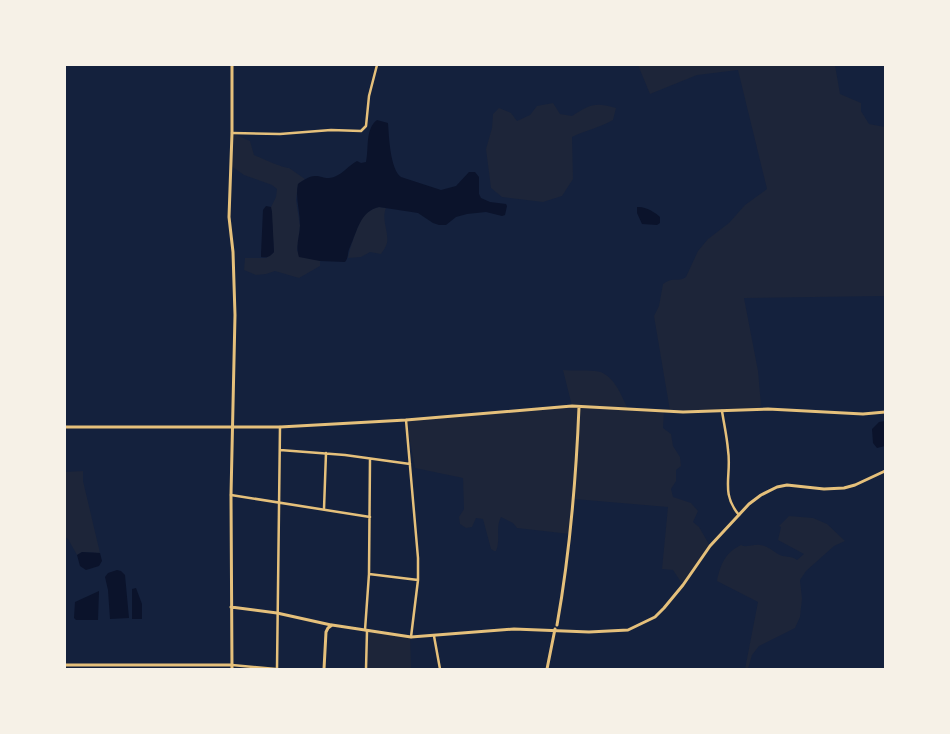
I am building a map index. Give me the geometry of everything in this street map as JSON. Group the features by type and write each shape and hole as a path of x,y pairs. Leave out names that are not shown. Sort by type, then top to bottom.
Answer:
{"street":[{"path":"232,65 229,218 233,252 235,315 231,495 232,667"},
{"path":"232,133 280,134 331,130 361,132 366,126 369,96 377,65"},
{"path":"65,427 280,427 406,420 553,407 670,411 768,409 863,414 885,412"},
{"path":"557,625 573,510 579,407"},
{"path":"722,411 728,450 727,488 732,507 739,515"},
{"path":"406,420 417,531 418,580 411,636"},
{"path":"65,665 277,669 280,427"},
{"path":"280,450 326,453 410,464"},
{"path":"324,510 326,453"},
{"path":"366,669 370,459"},
{"path":"231,606 278,613 332,626 411,636 514,629 555,629 589,632 628,630 655,617 683,585 710,546 748,504 761,495 777,487 787,485 824,489 844,488 885,471"},
{"path":"231,495 370,517"},
{"path":"369,574 418,580"},
{"path":"324,669 326,632 332,626"},
{"path":"547,669 555,629"},
{"path":"434,634 440,669"}],"shaded area":[{"path":"638,65 835,65 840,94 861,103 861,111 869,124 885,127 885,296 744,298 758,371 761,405 758,409 670,411 654,316 659,306 663,284 670,280 680,280 686,277 698,251 708,239 729,223 745,205 767,189 738,70 697,75 650,94"},
{"path":"553,103 560,114 572,116 593,105 616,108 613,120 572,137 573,179 562,196 543,202 502,197 491,188 486,149 492,128 493,114 499,108 511,113 517,121 530,115 537,106"},
{"path":"377,120 388,123 392,160 397,173 401,177 441,190 456,186 469,172 475,172 479,177 479,194 481,198 490,202 506,204 505,215 486,212 467,214 456,217 446,225 439,225 418,213 379,207 363,217 345,262 320,261 299,257 298,184 313,176 334,177 357,161 361,163 366,162 369,134"},
{"path":"232,133 250,141 254,155 289,168 305,179 298,184 296,200 300,226 297,251 320,261 320,266 299,278 275,271 256,275 244,270 245,258 266,258 274,252 271,207 276,197 277,189 272,185 244,175 231,166"},
{"path":"266,206 271,207 272,212 274,252 270,256 261,257 263,210"},
{"path":"379,207 386,208 384,217 387,243 381,254 370,252 361,257 348,258 354,237 364,215"},
{"path":"637,207 646,208 655,213 660,217 660,223 657,225 642,224 637,213"},
{"path":"563,370 601,372 607,375 616,385 628,409 664,411 663,428 671,434 673,446 680,457 681,466 676,470 676,481 671,489 673,497 691,503 698,511 693,522 699,527 710,546 683,585 673,570 662,569 668,507 574,499 570,534 517,528 513,523 501,517 498,525 498,543 496,551 494,551 491,549 483,519 476,518 472,527 466,528 460,524 459,517 464,509 463,478 415,468 406,420 572,406"},
{"path":"885,421 885,446 877,448 873,443 872,429 879,422"},
{"path":"83,471 83,481 100,553 82,552 77,555 65,537 65,472"},
{"path":"789,516 813,518 827,524 845,541 834,546 806,571 800,580 802,599 800,617 795,628 759,646 752,655 748,669 745,669 758,602 717,581 720,570 724,560 731,551 741,545 768,547 780,555 797,560 804,554 778,540 781,527 779,526"},
{"path":"82,552 100,553 102,561 99,566 86,570 80,566 77,555"},
{"path":"117,570 125,575 129,618 110,619 105,577 108,573"},
{"path":"136,588 142,604 142,619 132,619 132,589"},
{"path":"99,591 98,620 76,620 74,618 75,602"},
{"path":"368,632 410,635 411,669 367,669"}]}
